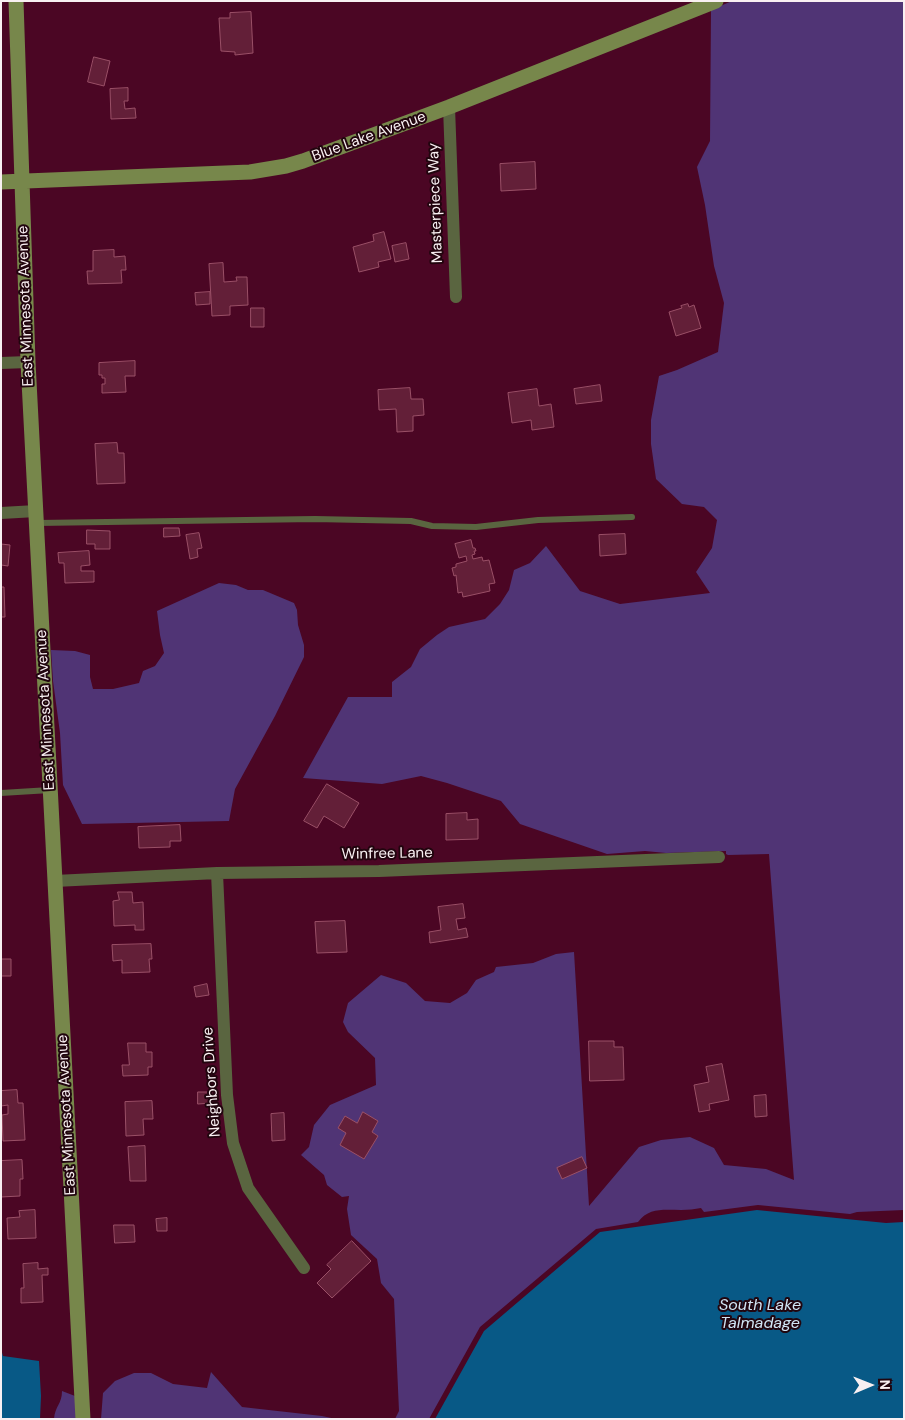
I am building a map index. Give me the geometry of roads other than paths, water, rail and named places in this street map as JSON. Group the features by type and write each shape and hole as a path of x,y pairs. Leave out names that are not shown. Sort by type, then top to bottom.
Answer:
{"street":[{"name":"East Minnesota Avenue","path":"16,1 28,362 83,1419"},
{"name":"Blue Lake Avenue","path":"1,182 250,172 286,166 449,107 716,1"},
{"name":"Masterpiece Way","path":"449,107 456,297"},
{"path":"1,363 28,362"},
{"path":"1,513 36,517"},
{"name":"Winfree Lane","path":"55,881 217,873 379,871 720,857"},
{"name":"Neighbors Drive","path":"217,873 228,1096 233,1142 248,1188 304,1268"}],"lane":[{"path":"36,517 411,521 432,526 476,527 538,520 632,517"},
{"path":"1,793 50,790"}],"water":[{"name":"South Lake Talmadage","path":"757,1210 886,1223 904,1222 904,1419 435,1419 484,1331 600,1232"},
{"path":"1,1349 3,1356 39,1361 40,1419 1,1419"}]}
